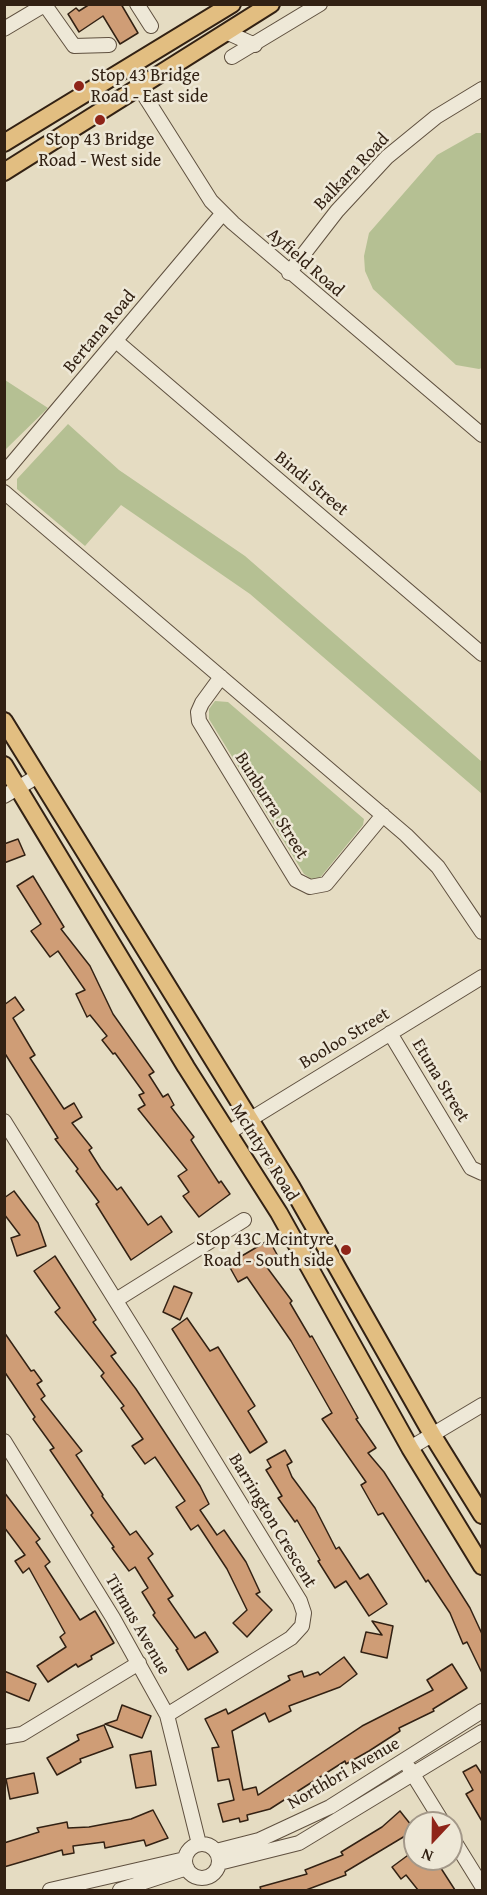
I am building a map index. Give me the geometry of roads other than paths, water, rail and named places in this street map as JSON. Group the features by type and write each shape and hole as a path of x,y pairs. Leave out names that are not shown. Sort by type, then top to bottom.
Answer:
{"main road":[{"path":"4,143 232,4"},
{"path":"4,172 271,4"},
{"path":"127,69 139,87"},
{"path":"4,148 33,154"},
{"name":"McIntyre Road","path":"4,721 250,1120 433,1436 483,1515"},
{"name":"McIntyre Road","path":"4,765 11,792 279,1213 410,1448 483,1566"}],"street":[{"path":"137,4 151,26"},
{"path":"232,57 320,4"},
{"path":"4,29 46,5 74,46 109,45"},
{"path":"226,32 255,45"},
{"name":"Ayfield Road","path":"139,87 211,201 289,273 483,435"},
{"name":"Balkara Road","path":"289,273 337,211 387,157 436,117 483,88"},
{"name":"Bertana Road","path":"4,473 223,213"},
{"name":"Bindi Street","path":"116,341 483,654"},
{"path":"4,492 383,815 438,867 483,932"},
{"name":"Bunburra Street","path":"221,677 202,703 198,712 199,721 296,880 310,887 326,884 383,815"},
{"path":"11,792 38,776"},
{"name":"Booloo Street","path":"228,1133 483,977"},
{"name":"Etuna Street","path":"390,1033 471,1168 483,1173"},
{"name":"Barrington Crescent","path":"4,1121 300,1601 304,1613 302,1626 291,1638 166,1714"},
{"path":"116,1300 244,1220"},
{"path":"410,1448 483,1405"},
{"name":"Titmus Avenue","path":"4,1441 139,1663 166,1714 199,1844"},
{"path":"4,1737 22,1734 139,1663"},
{"name":"Northbri Avenue","path":"218,1857 297,1824 330,1807 483,1711"},
{"name":"Northbri Avenue","path":"218,1857 299,1843 483,1732"},
{"path":"404,1761 436,1811"},
{"path":"199,1844 208,1845 218,1857 214,1873 205,1878 194,1876 186,1864 190,1849 199,1844"},
{"path":"463,1855 483,1886"},
{"path":"50,1890 186,1864"},
{"path":"120,1890 186,1864"}],"place":[{"name":"Stop 43 Bridge Road - East side","path":"79,86"},
{"name":"Stop 43 Bridge Road - West side","path":"100,120"},
{"name":"Stop 43C Mcintyre Road - South side","path":"346,1250"}]}
